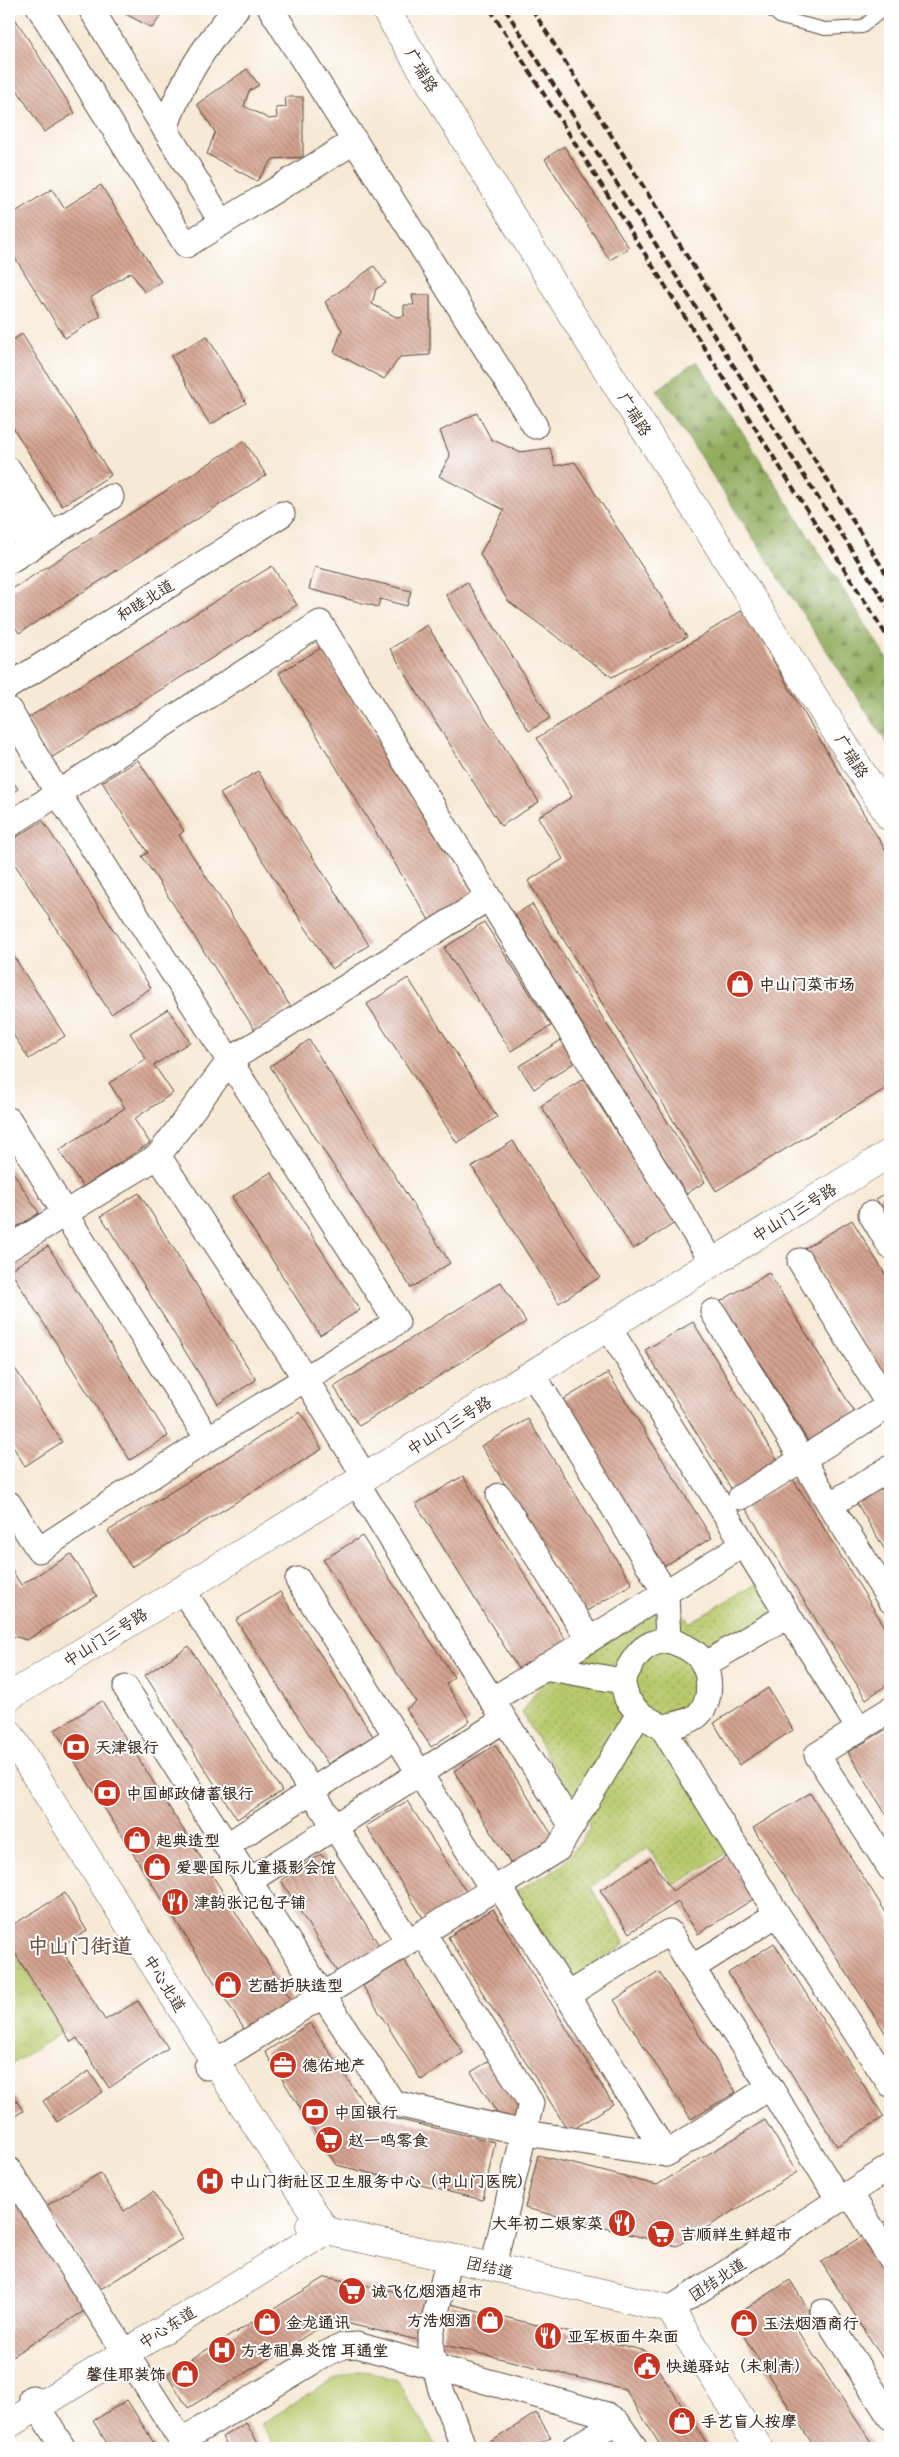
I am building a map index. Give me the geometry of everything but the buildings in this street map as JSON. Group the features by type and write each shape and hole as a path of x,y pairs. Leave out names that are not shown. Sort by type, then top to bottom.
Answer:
{"street":[{"path":"40,9 186,245 355,140"},
{"path":"91,9 222,223"},
{"path":"164,129 189,72 214,34 236,9"},
{"path":"271,9 535,426"},
{"name":"广瑞路","path":"385,9 571,313 890,816"},
{"path":"9,470 40,541"},
{"path":"9,561 111,497"},
{"path":"9,514 40,541"},
{"name":"和睦北道","path":"9,686 282,514"},
{"path":"9,825 57,792 320,623 713,1263"},
{"path":"9,710 57,792 397,1322 208,1439 38,1550 9,1504"},
{"path":"9,1248 158,1156 230,1060 488,898"},
{"path":"9,1120 65,1214 208,1439"},
{"name":"中山门三号路","path":"9,1697 890,1153"},
{"path":"158,1156 305,1378 361,1479 498,1710 572,1826"},
{"path":"871,1214 890,1246"},
{"path":"741,1497 890,1406 800,1261"},
{"path":"713,1312 801,1460 890,1600"},
{"path":"608,1327 859,1729"},
{"path":"532,1373 666,1594 668,1640"},
{"path":"830,1505 890,1468"},
{"path":"499,1496 590,1639"},
{"path":"249,1882 420,1773 498,1710 544,1668 744,1544"},
{"path":"298,1580 420,1773 567,1995 666,2154"},
{"path":"182,1589 334,1827 416,1937 532,2103 493,2267"},
{"path":"704,1665 788,1615"},
{"path":"662,1727 680,1724 699,1714 708,1697 708,1681 704,1665 697,1654 684,1646 668,1640 655,1641 638,1653 622,1681 628,1699 639,1714 662,1727 777,1914 890,2084"},
{"path":"544,1668 622,1681"},
{"path":"126,1688 249,1882 393,2103 524,2133 666,2154 770,2088"},
{"path":"890,1710 817,1755 890,1868"},
{"path":"211,2065 322,1994 558,1849 639,1714"},
{"name":"中心北道","path":"9,1733 211,2065"},
{"path":"226,1846 397,1736"},
{"name":"中心北道","path":"9,1751 318,2228"},
{"path":"692,1968 777,1914"},
{"path":"567,1995 669,1932 770,2088 844,2197 890,2258"},
{"name":"团结北道","path":"670,2310 890,2167"},
{"path":"9,2170 183,2444 310,2362 343,2346 357,2345 377,2349 436,2368 607,2415 617,2422 635,2448"},
{"name":"团结道","path":"318,2228 493,2267 670,2310"},
{"name":"中心东道","path":"9,2412 34,2402 318,2228"},
{"path":"449,2257 431,2334 430,2351 441,2390 464,2448"},
{"path":"670,2310 759,2448"},
{"path":"823,2312 890,2417"},
{"path":"34,2402 62,2448"},
{"name":"中心东道","path":"9,2424 34,2402"},
{"path":"574,2448 617,2422"}],"lane":[{"path":"770,9 781,18 825,29 862,27 884,9"}],"green space":[{"path":"697,361 890,663 890,748 657,390"},
{"path":"758,1583 778,1614 707,1655 716,1682 682,1736 727,1853 674,1886 648,1848 591,1887 625,1944 572,1979 515,1892 563,1865 590,1828 522,1713 535,1693 561,1664 674,1598 689,1623"},
{"path":"9,1944 64,2031 9,2066"},
{"path":"357,2371 372,2372 397,2380 438,2448 276,2448 261,2424 333,2380"}],"railway":[{"path":"490,9 890,641"},
{"path":"505,9 890,610"},
{"path":"532,9 890,580"}],"place":[{"name":"中山门菜市场","path":"740,984"},
{"name":"天津银行","path":"76,1747"},
{"name":"中国邮政储蓄银行","path":"107,1793"},
{"name":"起典造型","path":"137,1840"},
{"name":"爱婴国际儿童摄影会馆","path":"157,1867"},
{"name":"津韵张记包子铺","path":"175,1902"},
{"name":"艺酷护肤造型","path":"228,1985"},
{"name":"德佑地产","path":"283,2065"},
{"name":"中国银行","path":"315,2112"},
{"name":"赵一鸣零食","path":"329,2140"},
{"name":"中山门街社区卫生服务中心（中山门医院）","path":"210,2181"},
{"name":"大年初二娘家菜","path":"622,2223"},
{"name":"吉顺祥生鲜超市","path":"661,2234"},
{"name":"诚飞亿烟酒超市","path":"352,2291"},
{"name":"方浩烟酒","path":"490,2320"},
{"name":"金龙通讯","path":"267,2322"},
{"name":"玉法烟酒商行","path":"744,2323"},
{"name":"亚军板面牛杂面","path":"548,2336"},
{"name":"方老祖鼻炎馆 耳通堂","path":"222,2350"},
{"name":"快递驿站（未刺青）","path":"647,2366"},
{"name":"馨佳耶装饰","path":"185,2374"},
{"name":"手艺盲人按摩","path":"682,2421"}],"district":[{"name":"中山门街道","path":"80,1946"}]}
